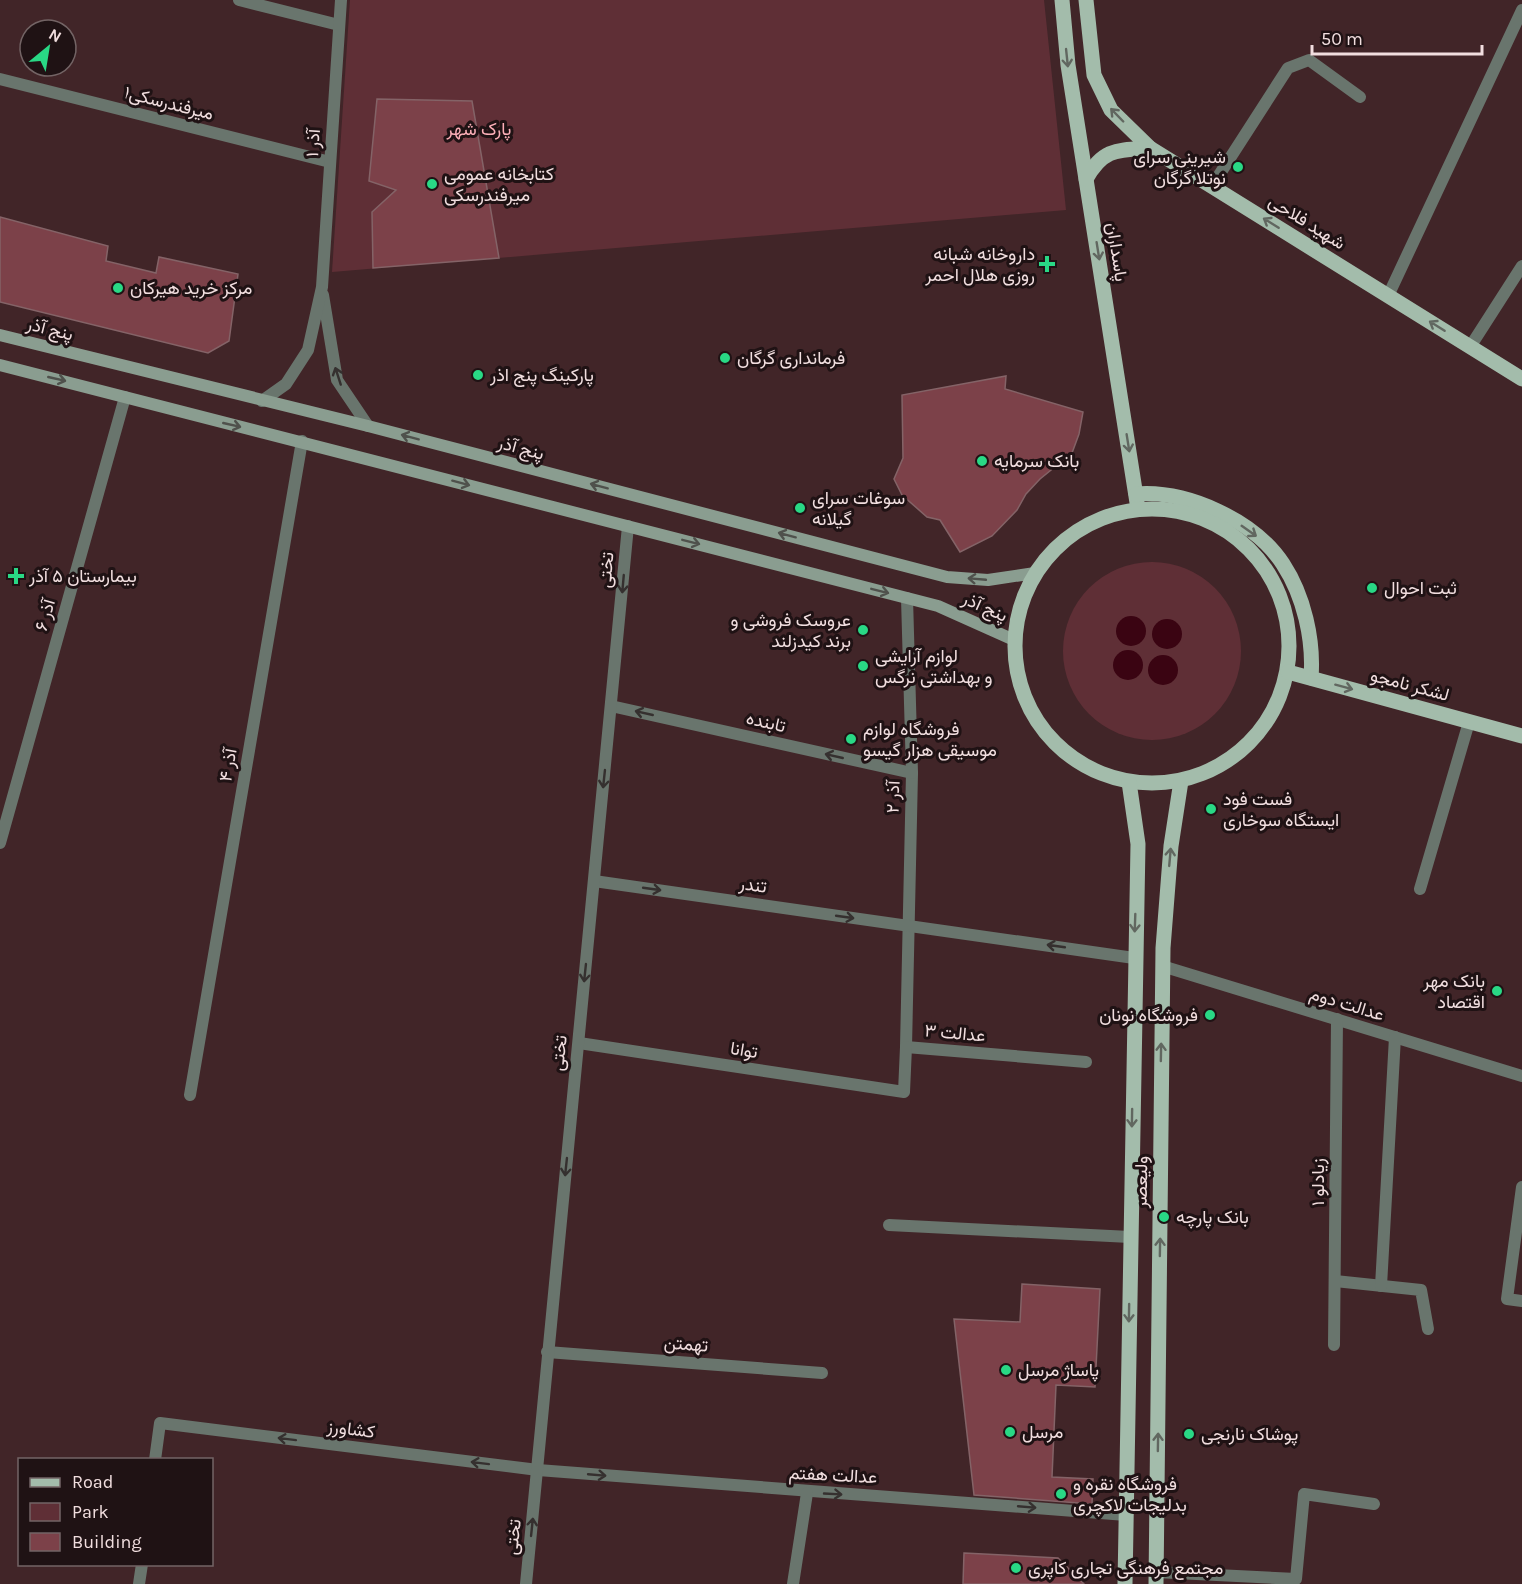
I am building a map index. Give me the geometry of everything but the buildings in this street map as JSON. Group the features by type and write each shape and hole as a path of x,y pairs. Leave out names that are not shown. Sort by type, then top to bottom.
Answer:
{"main road":[{"name":"پاسداران","path":"1062,0 1068,65 1137,501"},
{"name":"شهید فلاحی","path":"1086,0 1094,75 1111,110 1150,148 1522,379"},
{"path":"1086,179 1095,163 1105,155 1117,150 1150,148"},
{"name":"پنج آذر","path":"0,335 368,426 946,577 988,580 1035,573"},
{"name":"پنج آذر","path":"0,365 938,606 1014,640"},
{"path":"1137,501 1185,512 1206,520 1227,531 1261,562 1274,582 1286,614 1290,648 1288,672 1277,706 1245,748 1215,769 1181,781 1164,783 1130,782 1088,767 1069,755 1038,724 1020,684 1014,640 1024,594 1035,573 1062,541 1098,519 1137,501 1158,492 1223,514 1254,533 1283,563 1296,590 1311,639 1311,678"},
{"name":"لشکر نامجو","path":"1288,672 1522,736"},
{"name":"ولیعصر","path":"1156,1578 1162,966 1171,846 1181,781"},
{"name":"ولیعصر","path":"1125,1584 1134,957 1138,844 1130,782"}],"street":[{"path":"239,0 339,25"},
{"name":"۱ آذر","path":"322,287 341,0"},
{"path":"1388,296 1522,10"},
{"path":"1212,186 1288,68 1309,60 1360,97"},
{"name":"میرفندرسکی۱","path":"0,79 330,162"},
{"path":"1470,346 1522,266"},
{"path":"262,401 286,384 308,350 322,287"},
{"path":"322,287 337,380 368,426"},
{"name":"آذر ۶","path":"0,843 125,397"},
{"name":"آذر ۴","path":"190,1095 302,441"},
{"name":"تختی","path":"526,1584 628,526"},
{"name":"۲ آذر","path":"907,925 912,773 908,598"},
{"name":"تابنده","path":"611,706 912,773"},
{"path":"1420,889 1469,722"},
{"name":"تندر","path":"594,881 1134,957"},
{"name":"عدالت ۳","path":"907,925 906,1047 1086,1062"},
{"name":"عدالت دوم","path":"1162,966 1522,1076"},
{"name":"زیادلو ۱","path":"1334,1345 1337,1019"},
{"path":"1381,1286 1395,1037"},
{"name":"توانا","path":"579,1042 904,1092 906,1047"},
{"path":"1522,1187 1507,1299 1522,1301"},
{"path":"889,1225 1130,1237"},
{"path":"1335,1281 1421,1290 1428,1329"},
{"name":"تهمتن","path":"547,1352 822,1373"},
{"name":"کشاورز","path":"155,1458 160,1423 538,1470"},
{"name":"عدالت هفتم","path":"538,1470 807,1493 922,1498 1126,1515"},
{"path":"794,1584 807,1493"},
{"path":"1156,1578 1296,1580 1304,1494 1374,1504"},
{"path":"139,1584 142,1566"}],"green space":[{"name":"پارک شهر","path":"350,0 1044,0 1066,210 332,272"},
{"path":"1152,562 1186,569 1202,577 1215,588 1226,601 1234,617 1241,651 1234,685 1226,701 1215,714 1202,725 1186,733 1152,740 1118,733 1102,725 1089,714 1078,701 1070,685 1063,651 1070,617 1078,601 1089,588 1102,577 1118,569"}],"shaded area":[{"path":"1131,616 1142,620 1146,631 1142,642 1131,646 1120,642 1116,631 1120,620"},
{"path":"1167,619 1178,623 1182,634 1178,645 1167,649 1156,645 1152,634 1156,623"},
{"path":"1128,650 1139,654 1143,665 1139,676 1128,680 1117,676 1113,665 1117,654"},
{"path":"1163,655 1174,659 1178,670 1174,681 1163,685 1152,681 1148,670 1152,659"}],"place":[{"name":"شیرینی سرای نوتلا گرگان","path":"1238,167"},
{"name":"کتابخانه عمومی میرفندرسکی","path":"432,184"},
{"name":"داروخانه شبانه روزی هلال احمر","path":"1047,264"},
{"name":"مرکز خرید هیرکان","path":"118,288"},
{"name":"فرمانداری گرگان","path":"725,358"},
{"name":"پارکینگ پنج اذر","path":"478,375"},
{"name":"بانک سرمایه","path":"982,461"},
{"name":"سوغات سرای گیلانه","path":"800,508"},
{"name":"بیمارستان ۵ آذر","path":"16,576"},
{"name":"ثبت احوال","path":"1372,588"},
{"name":"عروسک فروشی و برند کیدزلند","path":"863,630"},
{"name":"لوازم آرایشی و بهداشتی نرگس","path":"863,666"},
{"name":"فروشگاه لوازم موسیقی هزار گیسو","path":"851,739"},
{"name":"فست فود ایستگاه سوخاری","path":"1211,809"},
{"name":"بانک مهر اقتصاد","path":"1497,991"},
{"name":"فروشگاه نونان","path":"1210,1015"},
{"name":"بانک پارچه","path":"1164,1217"},
{"name":"پاساژ مرسل","path":"1006,1370"},
{"name":"مرسل","path":"1010,1432"},
{"name":"پوشاک نارنجی","path":"1189,1434"},
{"name":"فروشگاه نقره و بدلیجات لاکچری","path":"1061,1494"},
{"name":"مجتمع فرهنگی تجاری کاپری","path":"1016,1568"}]}
